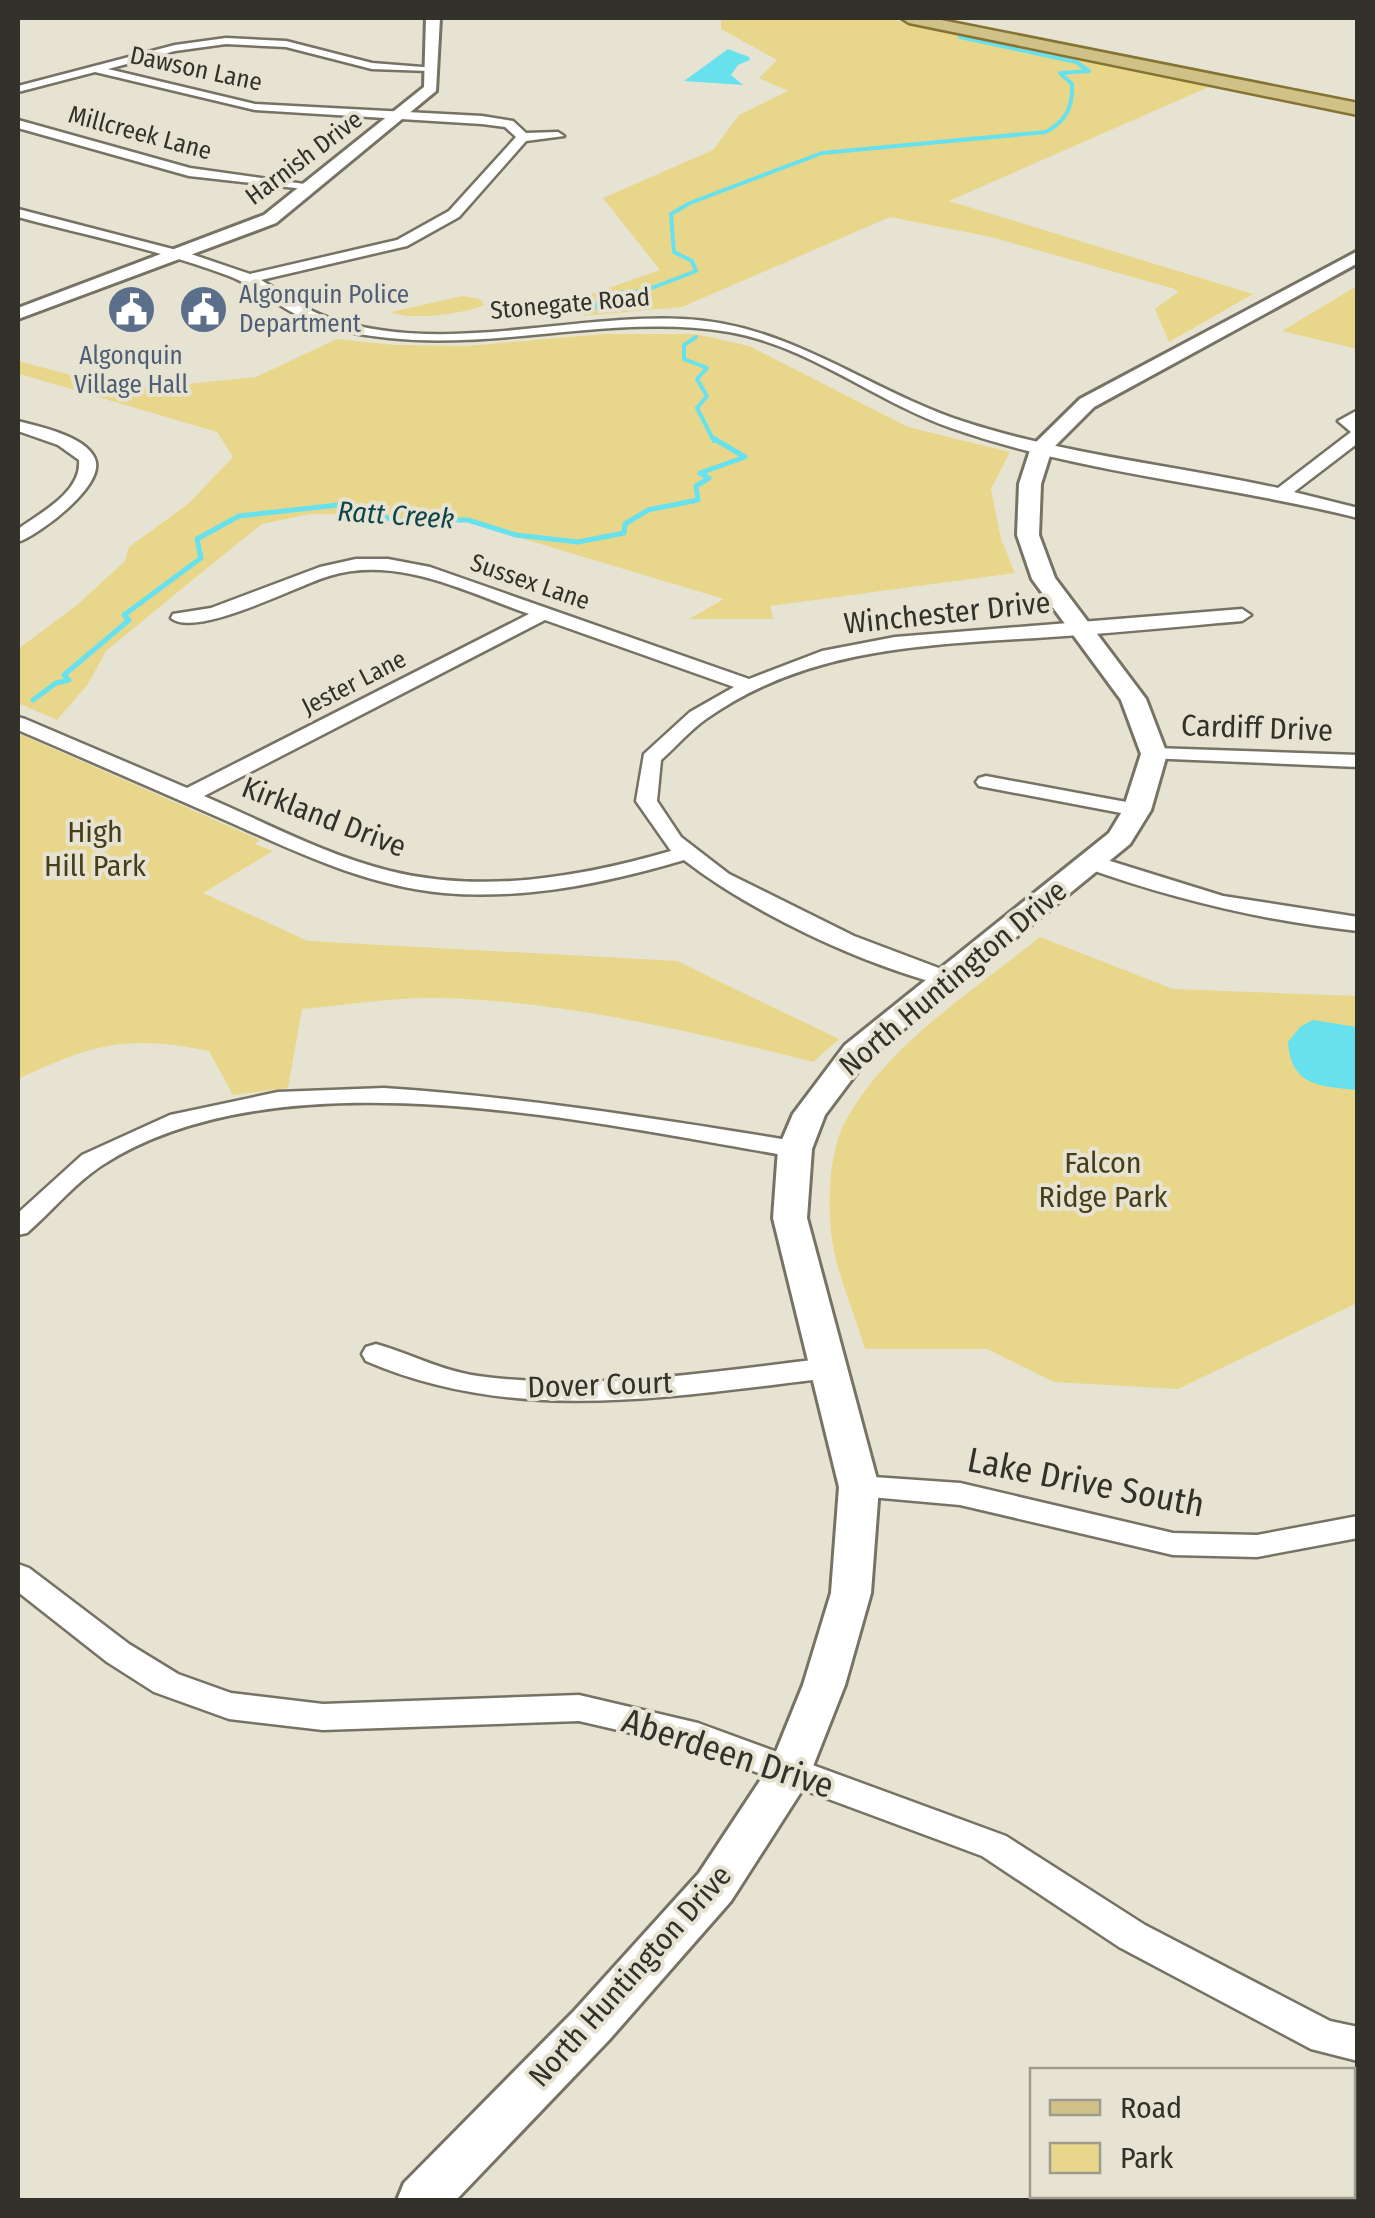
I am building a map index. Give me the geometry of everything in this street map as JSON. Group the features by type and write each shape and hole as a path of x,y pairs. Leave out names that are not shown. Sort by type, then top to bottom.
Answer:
{"main road":[{"path":"909,18 1358,106"},
{"path":"940,18 1358,106"}],"street":[{"name":"Harnish Drive","path":"18,313 270,219 404,114 430,88 433,18"},
{"path":"18,90 175,48 226,41 264,41 372,66 429,68"},
{"name":"Dawson Lane","path":"95,69 256,107 506,123 523,136 558,136"},
{"name":"Millcreek Lane","path":"18,124 188,172 313,186"},
{"path":"248,278 402,242 454,214 523,136"},
{"name":"Stonegate Road","path":"18,213 248,278 311,316 392,334 486,336 608,322 653,321 691,322 764,335 799,346 900,402 960,425 1042,447 1284,491 1358,513"},
{"path":"1154,754 1133,699 1044,579 1028,535 1030,484 1042,447 1088,403 1358,256"},
{"path":"1284,491 1358,432 1346,421 1358,415"},
{"path":"18,426 81,450 90,461 90,473 83,486 22,530"},
{"name":"Sussex Lane","path":"180,618 222,612 319,571 367,562 406,566 747,685"},
{"name":"Jester Lane","path":"188,796 543,614"},
{"name":"Winchester Drive","path":"944,978 746,895 683,854 646,800 645,770 668,737 747,685 852,650 1242,615"},
{"name":"Kirkland Drive","path":"18,723 344,864 405,881 440,886 540,886 617,874 683,854"},
{"name":"Cardiff Drive","path":"1154,754 1312,762 1358,760"},
{"name":"North Huntington Drive","path":"422,2200 683,1926 741,1851 790,1771 843,1629 855,1558 859,1486 790,1218 795,1149 808,1114 844,1065 944,978 1120,838 1138,810 1154,754"},
{"path":"986,782 1138,810"},
{"path":"1091,862 1152,885 1221,904 1284,918 1358,924"},
{"path":"18,1227 42,1197 72,1171 131,1138 207,1112 305,1096 427,1097 504,1105 795,1149"},
{"name":"Dover Court","path":"376,1354 400,1368 446,1380 508,1388 578,1390 830,1368"},
{"name":"Lake Drive South","path":"859,1486 960,1494 1173,1544 1258,1546 1358,1527"},
{"name":"Aberdeen Drive","path":"18,1576 118,1653 166,1683 229,1706 323,1717 579,1708 686,1732 994,1846 1132,1936 1324,2037 1358,2044"}],"green space":[{"path":"721,18 884,18 1211,86 949,201 1253,294 1169,342 1155,309 1178,292 1175,289 991,237 890,217 682,307 583,316 586,296 660,270 603,198 713,150 739,115 788,91 759,78 777,60 721,29"},
{"path":"1357,286 1357,349 1282,331"},
{"path":"462,296 480,299 484,305 437,315 391,312"},
{"path":"604,334 696,334 749,346 908,427 1010,452 991,489 1001,539 1015,573 770,606 773,619 689,619 724,599 467,522 414,523 374,515 310,514 262,524 190,582 106,651 88,684 57,720 18,703 18,649 77,605 125,561 129,547 188,504 233,457 217,432 20,374 18,361 128,390 256,377 337,339 466,346"},
{"name":"High Hill Park","path":"18,733 260,840 255,844 273,851 203,893 308,941 677,961 839,1039 813,1062 580,1011 486,1000 404,999 302,1009 288,1088 233,1095 209,1051 155,1043 89,1050 18,1079"},
{"name":"Falcon Ridge Park","path":"1040,937 1173,989 1357,996 1357,1303 1178,1389 1054,1382 987,1349 865,1349 840,1275 831,1232 831,1178 843,1126 860,1097 905,1046"}],"water":[{"path":"728,49 749,57 731,75 743,85 684,81"},
{"path":"1313,1020 1357,1027 1357,1090 1320,1085 1295,1068 1288,1042 1300,1027"}],"waterway":[{"name":"Ratt Creek","path":"601,310 595,307 602,294 644,291 696,271 692,261 674,252 671,214 690,203 822,153 1046,132 1063,118 1071,100 1072,84 1060,73 1089,71 1076,62 960,37"},
{"name":"Ratt Creek","path":"696,337 684,345 684,359 707,368 697,379 707,396 697,408 714,441"},
{"name":"Ratt Creek","path":"33,700 56,683 69,680 64,675 129,620 124,615 201,558 197,539 239,516 338,505 362,507 392,520 468,520 516,535 578,542 624,533 625,524 648,510 698,500 696,486 709,478 700,473 745,457 713,438"}],"place":[{"name":"Algonquin Police Department","path":"204,309"},
{"name":"Algonquin Village Hall","path":"131,310"}]}
